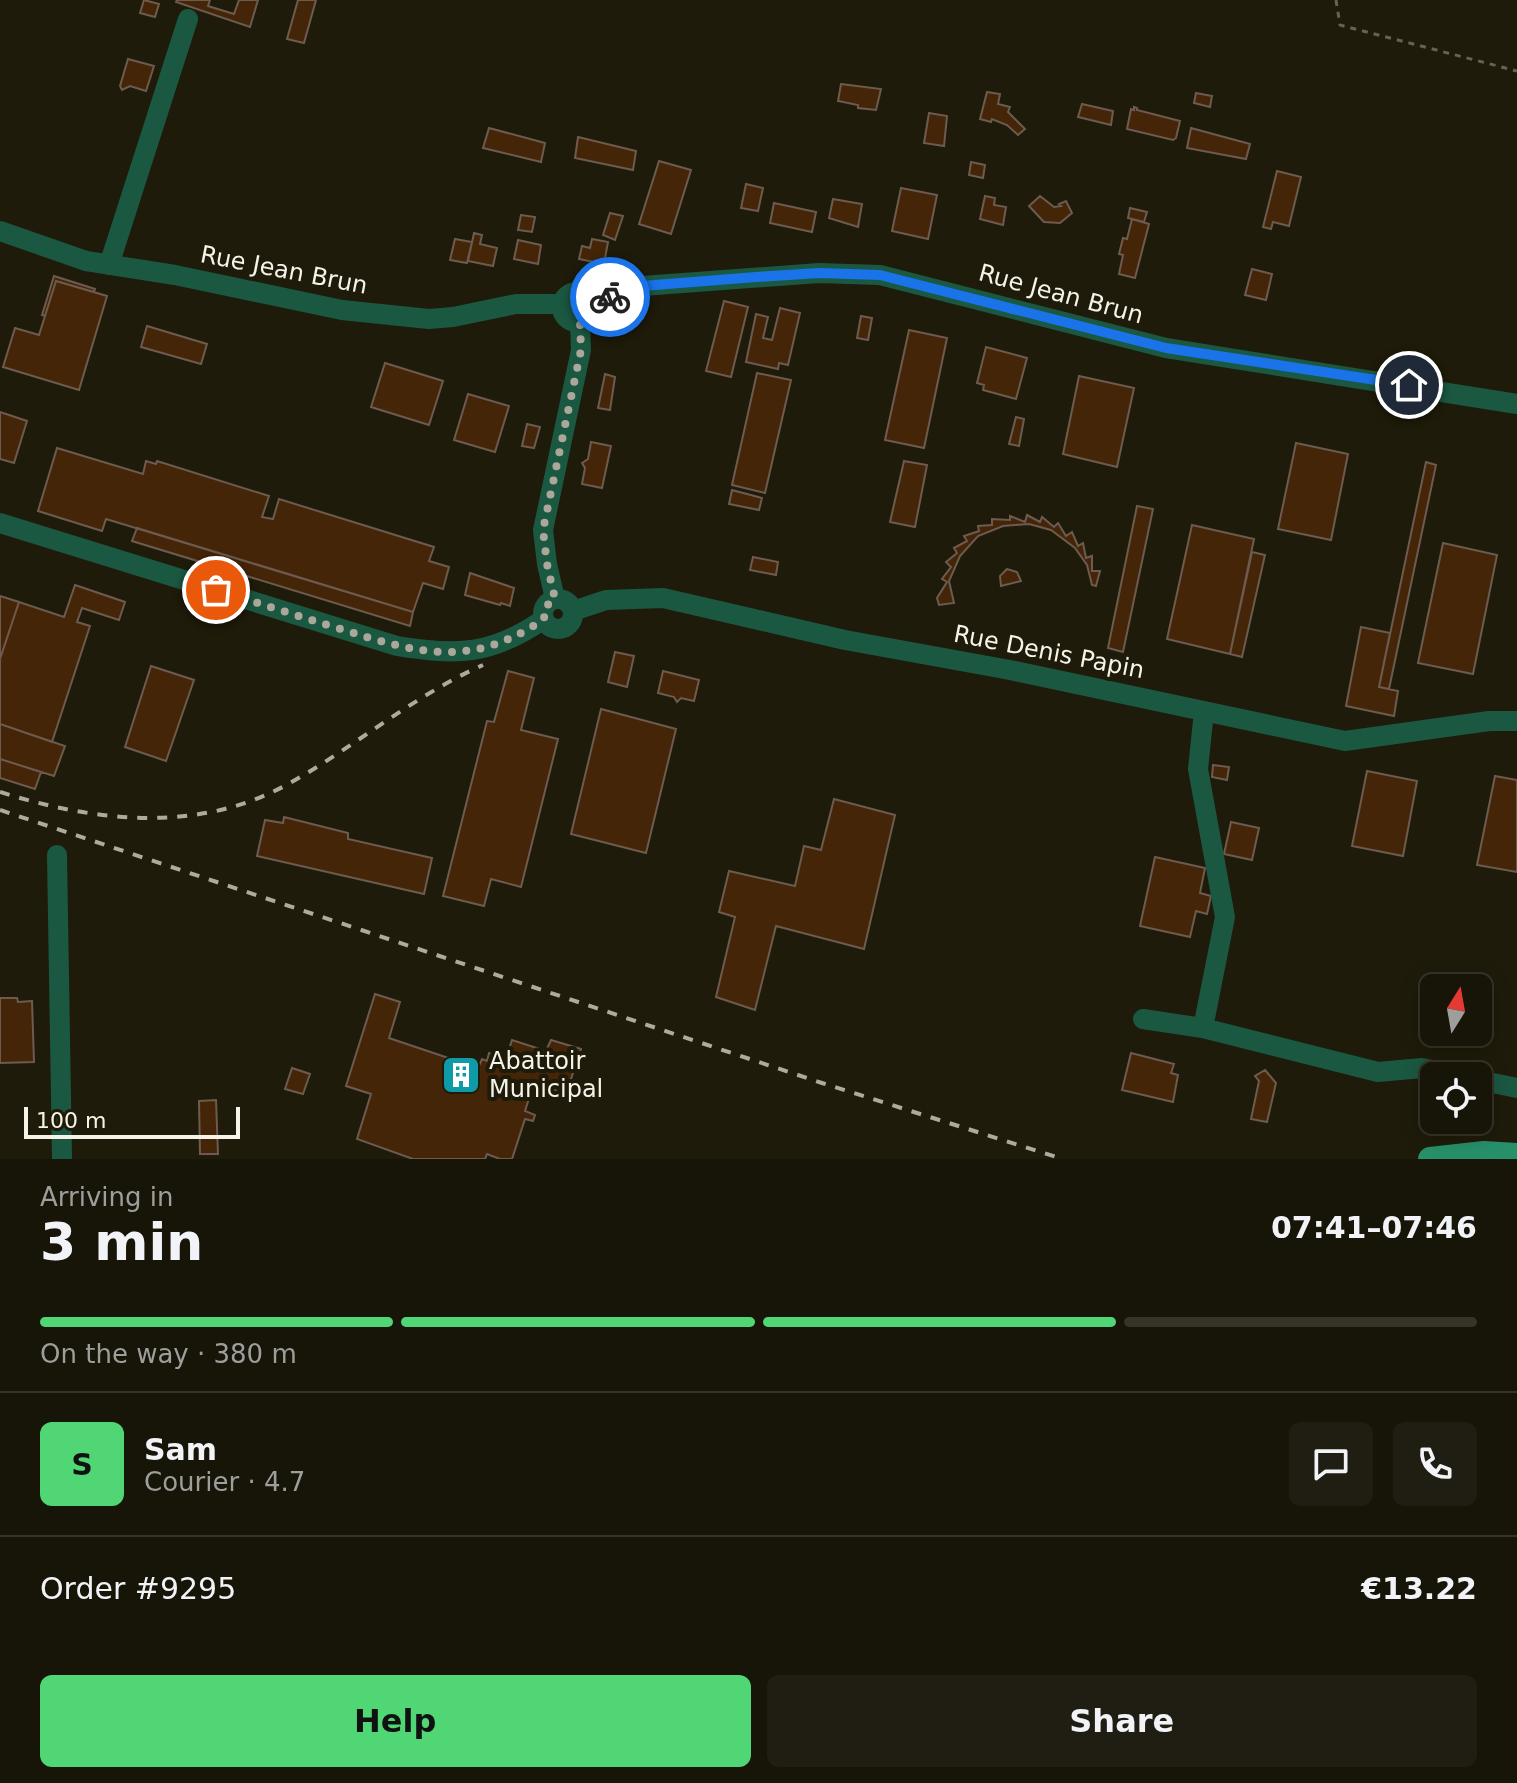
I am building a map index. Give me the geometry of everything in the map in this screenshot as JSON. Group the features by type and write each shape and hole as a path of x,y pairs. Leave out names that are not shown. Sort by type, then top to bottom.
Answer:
{"main road":[{"path":"1430,1159 1484,1153 1517,1155"}],"street":[{"path":"109,265 188,19"},
{"name":"Rue Jean Brun","path":"0,231 86,261 175,275 342,310 414,318 453,317 516,304 562,304"},
{"name":"Rue Jean Brun","path":"591,302 642,286 819,273 880,275 1166,348 1517,404"},
{"path":"576,292 586,295 591,302 591,313 580,322 566,318 562,304 567,296 576,292"},
{"path":"555,599 543,530 581,350 580,322"},
{"path":"0,523 397,646 439,653 473,651 516,639 544,619"},
{"name":"Rue Denis Papin","path":"573,611 606,600 663,598 845,640 1010,670 1345,741 1475,723 1517,721"},
{"path":"555,599 566,601 573,611 570,623 562,629 552,628 544,619 545,607 555,599"},
{"path":"1203,1028 1225,917 1198,769 1204,711"},
{"path":"57,855 62,1159"},
{"path":"1143,1019 1203,1028 1378,1072 1420,1068"},
{"path":"1492,1083 1517,1088"}],"path":[{"path":"1336,0 1340,25 1517,71"}],"building":[{"path":"144,0 159,4 155,17 140,13"},
{"path":"177,0 210,0 208,6 234,14 239,0 258,0 250,27"},
{"path":"298,0 316,0 304,43 287,39"},
{"path":"128,59 154,66 146,91 130,86 122,90 120,86"},
{"path":"841,84 881,89 876,110 838,101"},
{"path":"987,92 1000,94 998,104 1010,107 1008,112 1025,129 1018,135 1007,125 992,119 991,122 980,119"},
{"path":"1196,93 1212,96 1210,107 1194,103"},
{"path":"1082,104 1113,111 1111,125 1078,117"},
{"path":"1134,107 1180,121 1176,138 1173,140 1127,129"},
{"path":"929,113 947,116 944,146 924,143"},
{"path":"489,128 545,143 541,162 483,148"},
{"path":"1191,128 1250,144 1246,159 1187,148"},
{"path":"578,137 636,151 633,170 575,158"},
{"path":"659,161 691,170 671,234 639,224"},
{"path":"971,162 985,165 983,178 969,175"},
{"path":"1277,171 1301,177 1289,226 1273,222 1271,229 1263,227"},
{"path":"746,184 763,188 758,211 741,208"},
{"path":"901,188 937,195 928,239 892,231"},
{"path":"985,196 995,198 994,205 1006,207 1003,225 980,219"},
{"path":"1040,196 1054,207 1066,201 1072,213 1060,223 1044,222 1029,206"},
{"path":"833,199 862,204 858,227 829,218"},
{"path":"774,203 816,212 812,232 770,223"},
{"path":"1130,208 1147,212 1144,222 1128,218"},
{"path":"610,213 623,216 615,240 603,235"},
{"path":"521,215 535,217 532,232 518,230"},
{"path":"1132,219 1149,224 1135,278 1119,274 1123,255 1119,254"},
{"path":"474,233 482,235 480,244 497,248 493,266 468,261"},
{"path":"455,239 472,242 467,263 450,260"},
{"path":"592,239 608,242 604,264 579,259 582,246 590,248"},
{"path":"518,240 541,245 538,264 514,259"},
{"path":"1252,269 1272,274 1266,300 1245,295"},
{"path":"54,276 95,289 94,292 56,281 45,316 42,315"},
{"path":"56,281 107,296 79,390 3,367 15,328 39,335"},
{"path":"724,301 748,307 731,377 706,371"},
{"path":"780,308 800,313 788,365 779,363 778,369 746,362 756,314 768,317 763,338 772,340"},
{"path":"861,316 872,318 868,340 857,338"},
{"path":"147,326 207,344 201,364 141,347"},
{"path":"909,330 947,338 924,448 885,440"},
{"path":"986,347 1027,358 1016,399 983,390 984,385 977,383"},
{"path":"385,363 443,381 429,425 371,407"},
{"path":"757,373 791,380 765,493 732,485"},
{"path":"605,374 615,377 610,410 598,408"},
{"path":"1079,376 1134,388 1117,467 1063,454"},
{"path":"468,394 509,406 495,452 454,440"},
{"path":"0,412 27,421 14,463 0,459"},
{"path":"1016,417 1024,419 1019,446 1009,444"},
{"path":"527,424 540,427 534,448 522,446"},
{"path":"591,442 611,446 602,488 582,484 585,468 582,463 588,459"},
{"path":"1296,443 1348,454 1331,540 1278,529"},
{"path":"57,448 143,474 146,461 156,464 157,461 269,496 262,517 273,519 279,499 434,547 429,561 449,567 443,589 423,583 413,612 106,519 102,531 38,511"},
{"path":"904,461 927,465 915,527 890,522"},
{"path":"1426,462 1436,465 1389,689 1379,687"},
{"path":"732,490 762,498 759,510 729,504"},
{"path":"1137,506 1153,509 1123,652 1108,648"},
{"path":"1027,515 1040,522 1042,517 1054,527 1058,523 1066,536 1072,532 1078,546 1083,543 1086,558 1092,556 1092,571 1100,571 1096,586 1092,585 1087,565 1075,548 1051,530 1029,524 1003,526 978,536 960,556 949,581 954,603 939,605 937,598 947,582 942,579 951,567 946,562 957,553 954,548 967,541 964,536 979,531 978,526 992,525 992,519 1010,520 1010,516 1025,522"},
{"path":"1192,525 1254,539 1230,654 1167,639"},
{"path":"137,528 413,612 410,626 132,541"},
{"path":"1443,543 1497,555 1473,674 1418,663"},
{"path":"1252,552 1265,555 1242,657 1230,654"},
{"path":"753,557 778,562 776,575 750,570"},
{"path":"1007,569 1017,572 1021,581 1001,586 1000,576"},
{"path":"470,573 514,588 510,606 465,595"},
{"path":"75,585 125,602 119,620 82,608 77,622 90,626 52,742 0,724 0,659 19,602 64,617"},
{"path":"0,596 19,602 0,659"},
{"path":"1361,627 1390,633 1379,687 1398,691 1394,716 1346,706"},
{"path":"615,652 634,656 627,687 608,682"},
{"path":"151,666 194,680 166,761 125,747"},
{"path":"508,671 534,678 521,730 558,739 521,887 491,879 484,906 443,896 487,721 494,722"},
{"path":"663,671 699,680 694,701 681,698 677,702 674,697 658,693"},
{"path":"601,709 676,729 646,853 571,834"},
{"path":"0,724 65,746 54,776 0,759"},
{"path":"0,759 41,772 35,789 0,778"},
{"path":"1213,765 1229,767 1227,780 1212,777"},
{"path":"1367,771 1417,781 1403,856 1352,846"},
{"path":"1495,776 1517,780 1517,872 1477,865"},
{"path":"834,799 895,815 864,949 776,926 755,1010 716,997 735,917 719,912 729,871 795,886 804,846 821,850"},
{"path":"284,817 348,833 348,839 432,858 424,894 257,856 265,820 283,823"},
{"path":"1231,822 1259,828 1252,860 1224,854"},
{"path":"1155,857 1205,868 1200,893 1211,896 1207,914 1196,911 1190,937 1140,926"},
{"name":"Abattoir Municipal","path":"375,994 400,1002 389,1038 478,1068 482,1059 487,1061 489,1053 506,1059 512,1040 546,1051 551,1040 581,1049 566,1094 534,1083 525,1111 535,1115 533,1121 525,1119 512,1159 487,1154 485,1159 413,1159 357,1139 371,1094 346,1086"},
{"path":"0,998 32,1001 34,1062 0,1063"},
{"path":"1131,1053 1174,1064 1171,1073 1178,1075 1173,1102 1122,1090"},
{"path":"292,1068 310,1074 303,1094 285,1089"},
{"path":"1265,1070 1276,1083 1267,1122 1251,1119 1259,1081 1255,1076"},
{"path":"216,1100 218,1154 200,1154 199,1101"}],"railway":[{"path":"0,792 110,816 184,816 220,810 290,783 433,691 483,665"},
{"path":"0,810 822,1083 1063,1159"}],"way so far":[{"path":"216,590 397,646 439,653 473,651 516,639 544,619 545,607 555,599 543,530 581,350 580,322 589,317 591,302 610,297"}],"place":[{"name":"Abattoir Municipal","path":"461,1075"}],"route":[{"path":"610,297 642,286 819,273 880,275 1166,348 1409,385"}]}
